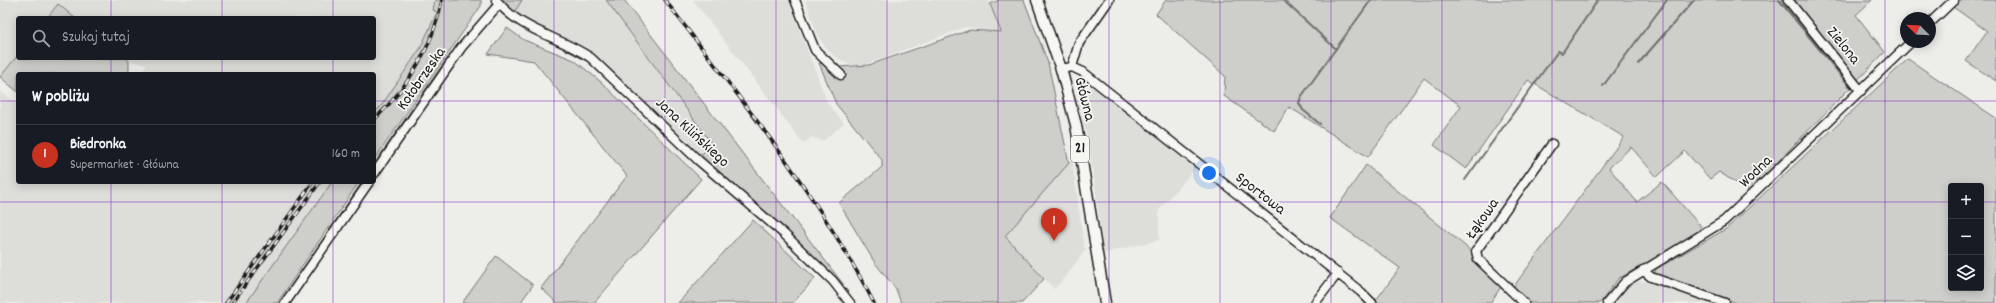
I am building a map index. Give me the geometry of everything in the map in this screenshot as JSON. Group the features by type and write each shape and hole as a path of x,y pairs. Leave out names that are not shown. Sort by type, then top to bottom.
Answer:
{"main road":[{"name":"Główna","path":"1037,0 1061,69 1076,125 1105,303"}],"street":[{"path":"795,0 815,50 841,75"},
{"path":"1061,69 1072,67 1078,43 1109,0"},
{"name":"Zielona","path":"1788,0 1861,91"},
{"path":"1936,17 1954,0"},
{"name":"Kołobrzeska","path":"376,171 461,48 497,2"},
{"name":"Jana Kilińskiego","path":"497,2 528,27 576,48 591,58 698,160 784,234 833,281 850,303"},
{"name":"Wodna","path":"1607,303 1626,282 1643,270 1724,221 1905,48"},
{"name":"Sportowa","path":"1072,67 1083,72 1338,273 1372,303"},
{"name":"Łąkowa","path":"1524,303 1478,259 1476,251 1552,144"},
{"path":"286,303 367,184"},
{"path":"1643,270 1651,278 1725,303"},
{"path":"1315,303 1338,273"}],"shaded area":[{"path":"0,0 436,0 437,11 420,49 376,111 376,72 141,72 147,64 128,60 376,60 376,16 72,16 58,5 49,16 16,16 16,57 0,77"},
{"path":"435,0 481,0 481,6 376,157 376,111 420,49 437,12 433,10"},
{"path":"500,0 522,0 514,13"},
{"path":"522,0 606,0 710,141 709,147 702,154 696,153 595,55 578,44 534,26 514,13"},
{"path":"606,0 624,0 844,285 780,225 696,153 702,154 709,147 710,141"},
{"path":"693,0 788,0 828,104 844,123 823,141 811,137 804,144"},
{"path":"805,0 988,0 1001,32 966,27 861,66 850,65 834,56 824,45 818,36"},
{"path":"999,0 1024,0 1048,63 1069,163 1005,236 1044,279 1022,303 901,303 896,289 875,263 839,203 882,167 882,160 836,104 819,63 840,67 869,65 970,30 1001,32 990,4"},
{"path":"1166,0 1872,0 1856,15 1885,52 1749,191 1719,172 1710,179 1685,151 1657,177 1631,147 1609,168 1637,202 1662,182 1704,230 1618,279 1600,303 1518,303 1501,287 1490,303 1378,303 1376,300 1400,268 1330,218 1366,165 1514,286 1624,137 1528,80 1466,169 1434,145 1461,106 1424,78 1368,157 1289,107 1274,131 1224,96 1225,76 1156,14"},
{"path":"1961,0 1996,0 1996,81 1966,61 1987,31 1953,7"},
{"path":"58,4 73,16 49,16"},
{"path":"507,28 524,40 574,60 601,82 701,179 594,303 557,303 541,288 627,176 534,61 488,54"},
{"path":"456,47 376,164 376,161"},
{"path":"16,57 16,60 129,61 129,70 128,72 16,72 16,90 0,77"},
{"path":"1908,59 1996,118 1996,303 1737,303 1654,274 1656,269 1726,229"},
{"path":"1093,87 1196,167 1159,210 1159,240 1104,253 1094,178 1078,91"},
{"path":"0,91 16,103 16,184 331,184 246,303 0,303"},
{"path":"1072,159 1084,247 1086,249 1067,275 1054,289 1005,236"},
{"path":"331,184 358,184 277,303 246,303"},
{"path":"361,184 363,184 282,303 279,303"},
{"path":"753,220 815,278 793,303 678,303"},
{"path":"496,256 533,285 520,303 462,303"},
{"path":"1639,281 1647,282 1714,303 1614,303 1627,288"}],"waterway":[{"path":"1283,0 1336,49"},
{"path":"1320,124 1303,110 1299,103 1301,97 1371,0"},
{"path":"1465,180 1558,51 1562,53 1598,0"},
{"path":"1603,86 1667,0"},
{"path":"1638,64 1694,0"},
{"path":"1779,0 1852,89"}],"railway":[{"path":"376,118 398,94 417,65 432,34 442,0"},
{"path":"665,0 749,110 803,185 852,262 874,303"},
{"path":"226,303 312,184"},
{"path":"232,303 319,184"}],"place":[{"name":"Biedronka","path":"1054,241"}]}
